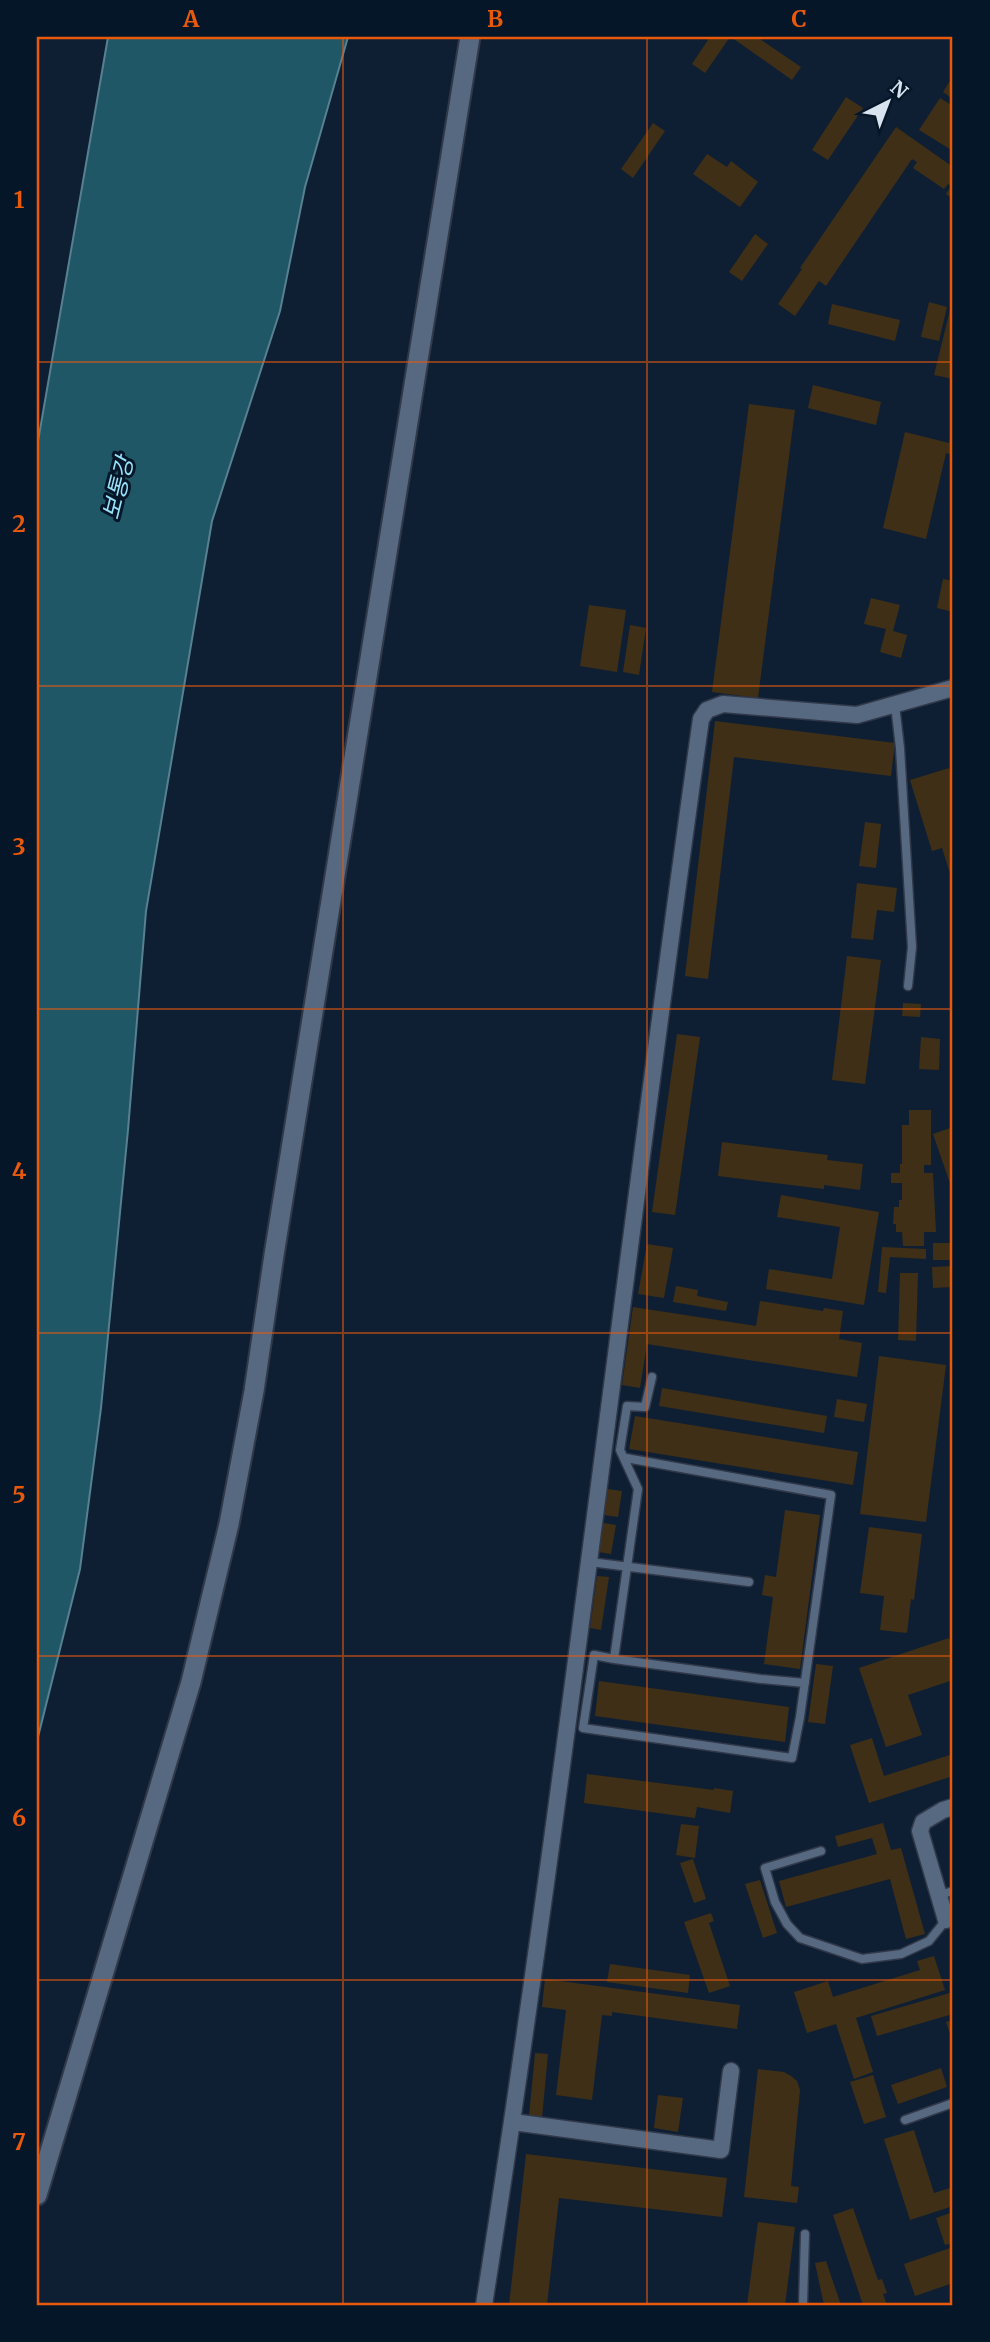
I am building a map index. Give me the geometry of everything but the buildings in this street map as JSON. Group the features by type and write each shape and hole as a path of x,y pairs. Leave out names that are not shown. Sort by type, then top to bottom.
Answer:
{"main road":[{"path":"37,2195 191,1682 229,1524 254,1391 470,37"}],"street":[{"path":"484,2305 513,2122 590,1562 661,1000 701,719 707,710 723,704 857,715 953,688"},
{"path":"946,1920 946,1893 920,1831 923,1822 953,1807"},
{"path":"513,2122 721,2150 731,2071"}],"lane":[{"path":"895,705 912,947 908,986"},
{"path":"614,1658 638,1489 620,1450 627,1406 645,1407 652,1377"},
{"path":"626,1458 831,1495 805,1683 792,1758 583,1728 594,1655 805,1683"},
{"path":"590,1562 750,1582"},
{"path":"821,1852 765,1868 775,1902 787,1924 800,1938 862,1959 901,1954 929,1941 946,1920"},
{"path":"905,2120 953,2103"},
{"path":"803,2305 805,2234"}],"water":[{"name":"보통강","path":"108,37 348,37 305,187 280,311 212,521 146,911 101,1408 80,1569 37,1741 37,447"}]}
